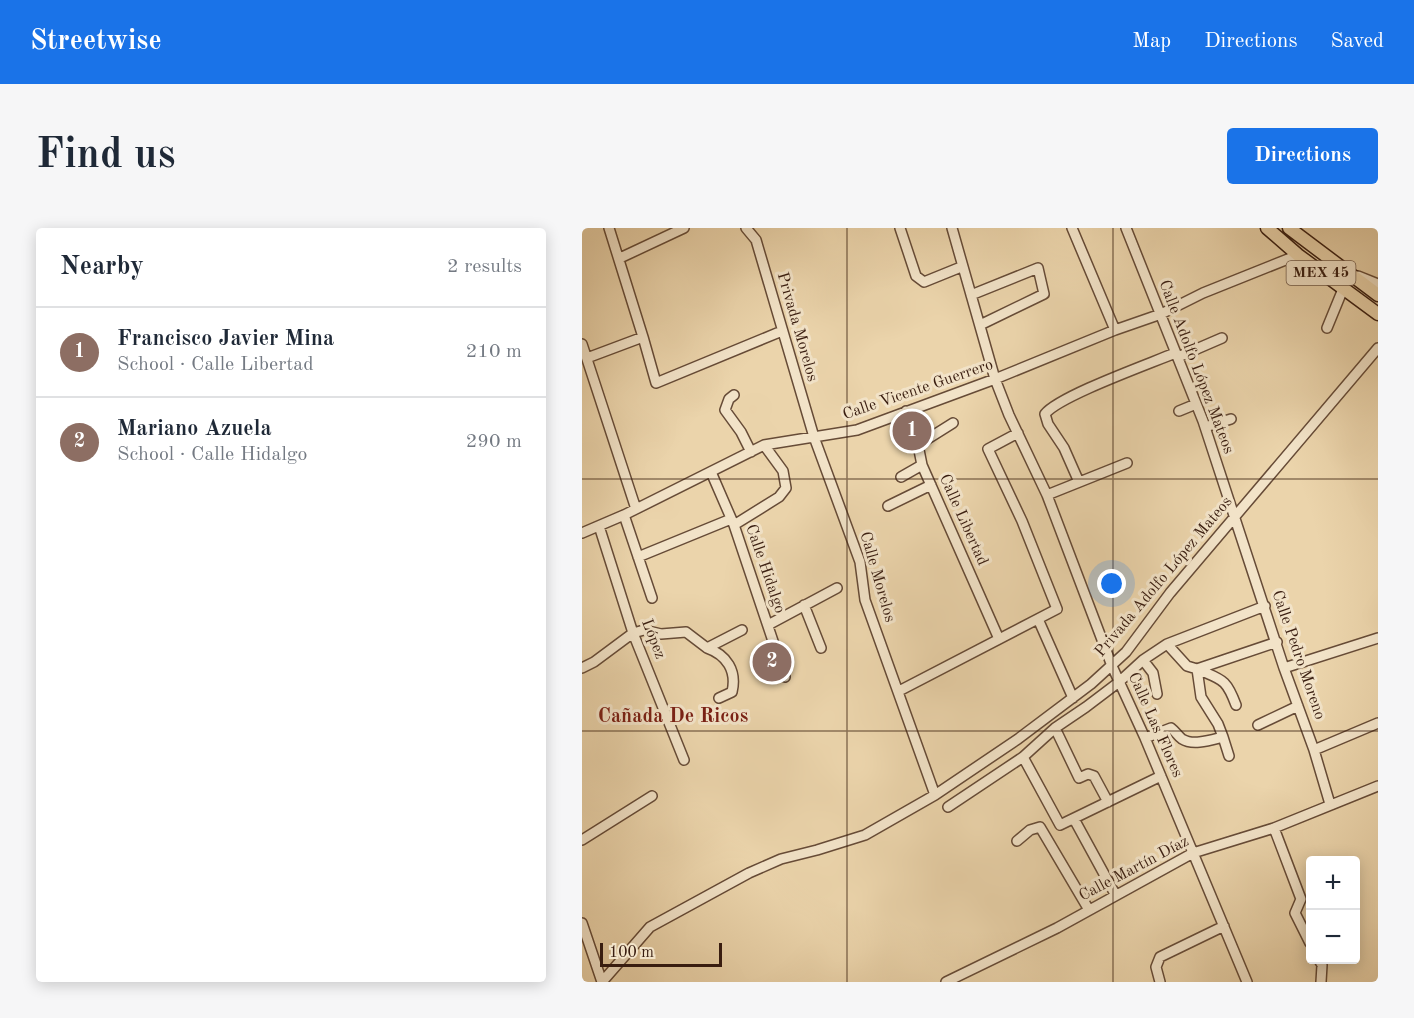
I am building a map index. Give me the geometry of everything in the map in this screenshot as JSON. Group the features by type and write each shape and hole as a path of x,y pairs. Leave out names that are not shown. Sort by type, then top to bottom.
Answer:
{"main road":[{"name":"MEX 45","path":"1268,228 1298,255 1378,314"},
{"name":"MEX 45","path":"1294,230 1341,269 1378,295"}],"street":[{"path":"609,228 620,258 656,383 782,331"},
{"path":"620,258 684,228"},
{"name":"Privada Morelos","path":"746,228 756,240 814,437"},
{"path":"900,228 919,280 924,282 961,267"},
{"name":"Calle Las Flores","path":"952,228 961,267 995,379 1047,495 1113,667 1146,738 1247,982"},
{"name":"Calle Adolfo López Mateos","path":"1126,228 1205,427 1235,517"},
{"path":"1072,229 1115,330"},
{"name":"Calle Vicente Guerrero","path":"582,533 624,515 764,445 857,430 1161,314 1203,293 1298,255"},
{"path":"970,295 1038,268 1044,294 980,325"},
{"path":"1341,269 1378,284"},
{"path":"1327,328 1343,289"},
{"path":"586,358 643,337"},
{"path":"1079,482 1064,448 1048,424 1045,414 1050,408 1074,396 1222,338"},
{"path":"582,344 636,508"},
{"name":"Privada Adolfo López Mateos","path":"602,982 650,927 749,873 781,859 865,835 934,795 1018,739 1113,667 1170,593 1378,348"},
{"path":"734,395 729,399 725,410 741,432 751,452"},
{"path":"1179,411 1196,404"},
{"name":"Calle Libertad","path":"906,411 918,445 922,465 999,639"},
{"path":"1205,427 1231,419"},
{"path":"918,445 953,423"},
{"path":"899,691 1057,609 1023,521 988,450 1018,433"},
{"name":"Calle Morelos","path":"814,437 860,562 865,600 934,795"},
{"path":"638,557 732,522 779,497 786,488 783,471 764,445"},
{"path":"1047,495 1127,463"},
{"path":"901,477 922,465"},
{"name":"Calle Hidalgo","path":"711,472 732,522 785,677"},
{"path":"888,506 931,485"},
{"path":"624,515 652,598"},
{"name":"Calle Pedro Moreno","path":"1235,517 1330,804"},
{"name":"López","path":"598,526 633,633 684,760"},
{"path":"768,625 837,588"},
{"path":"804,605 821,648"},
{"path":"948,807 1023,757 1055,728 1167,644 1265,606"},
{"path":"1038,619 1073,698"},
{"path":"582,668 594,662 633,633 644,630 661,634 686,633 707,648 719,652 728,662 735,680 732,692 719,698"},
{"path":"707,648 742,630"},
{"path":"1284,668 1378,638"},
{"path":"1197,669 1276,642"},
{"path":"1167,644 1186,666 1225,681 1236,705"},
{"path":"1143,660 1153,673 1158,694"},
{"path":"1197,669 1202,697 1218,724 1229,756"},
{"path":"1258,725 1298,706"},
{"path":"1314,750 1378,723"},
{"path":"1055,728 1079,778 1088,774 1094,776 1108,802"},
{"path":"1146,738 1171,728 1182,739 1192,741 1206,742 1223,737"},
{"path":"1023,757 1060,825 1161,776"},
{"name":"Calle Martín Díaz","path":"946,982 1057,928 1193,853 1274,828 1378,786"},
{"path":"582,840 652,796"},
{"path":"1074,819 1115,894"},
{"path":"1017,841 1030,830 1040,827 1089,909"},
{"path":"1274,828 1301,899 1295,913 1306,934"},
{"path":"582,923 602,982"},
{"path":"1160,982 1156,967 1160,957 1224,926"},
{"path":"1321,964 1321,982"}],"place":[{"name":"Francisco Javier Mina","path":"912,431"},
{"name":"Mariano Azuela","path":"772,662"}],"district":[{"name":"Cañada De Ricos","path":"673,717"}]}
